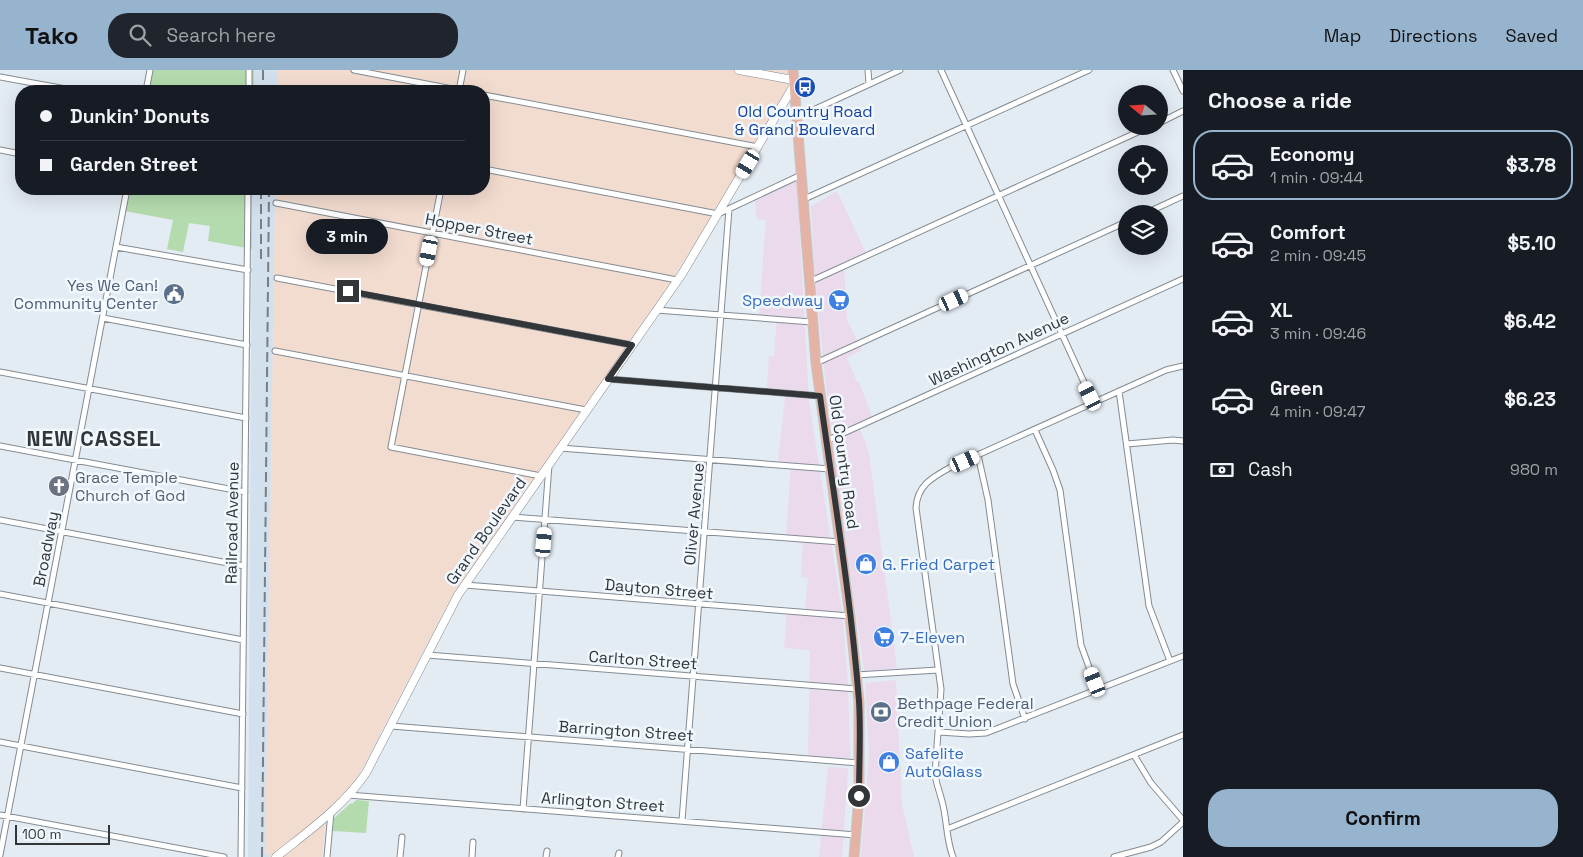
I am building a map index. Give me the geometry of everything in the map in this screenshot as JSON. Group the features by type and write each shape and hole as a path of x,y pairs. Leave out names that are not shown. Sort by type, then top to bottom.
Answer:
{"main road":[{"name":"Old Country Road","path":"792,70 816,363 850,616 856,675 860,733 854,857"}],"street":[{"path":"147,85 150,70"},
{"path":"249,70 249,85"},
{"path":"354,70 430,85"},
{"path":"462,85 463,70"},
{"path":"739,70 793,84"},
{"path":"868,70 869,84"},
{"path":"796,118 900,70"},
{"path":"941,70 1093,402"},
{"path":"802,200 1088,70"},
{"path":"1173,70 1183,91"},
{"path":"0,76 46,85"},
{"name":"Grand Boulevard","path":"276,857 331,812 366,774 449,612 465,586 677,280 758,147 793,84"},
{"path":"490,96 758,147"},
{"path":"1168,118 1183,111"},
{"path":"809,282 1131,135"},
{"path":"0,150 15,153"},
{"path":"490,170 718,214 801,175"},
{"name":"Broadway","path":"0,855 126,195"},
{"name":"Railroad Avenue","path":"241,857 248,195"},
{"path":"439,195 391,447 541,476"},
{"path":"1164,205 1183,196"},
{"name":"Hopper Street","path":"276,203 677,280"},
{"name":"Oliver Avenue","path":"682,821 729,209"},
{"path":"816,363 1118,226"},
{"path":"116,247 248,270"},
{"path":"277,278 632,345"},
{"name":"Washington Avenue","path":"826,441 1183,279"},
{"path":"656,310 812,322"},
{"path":"103,318 247,344"},
{"path":"275,351 586,410"},
{"path":"953,857 944,808 935,775 941,689 916,508 921,488 931,478 978,455 1166,370 1183,366"},
{"path":"0,372 246,418"},
{"path":"608,379 820,396"},
{"path":"1119,391 1149,606 1170,661"},
{"path":"1035,430 1060,490 1081,645 1097,689"},
{"path":"1127,444 1173,440 1183,441"},
{"path":"0,446 245,492"},
{"path":"560,448 830,469"},
{"path":"978,455 988,500 1014,684 1025,718"},
{"path":"523,809 550,463"},
{"path":"512,517 840,542"},
{"path":"0,520 244,566"},
{"name":"Dayton Street","path":"465,586 850,616"},
{"path":"0,594 243,640"},
{"name":"Carlton Street","path":"427,655 857,689"},
{"path":"939,732 986,733 1183,656"},
{"path":"0,668 242,714"},
{"path":"856,675 938,670"},
{"name":"Barrington Street","path":"391,726 859,763"},
{"path":"947,829 1183,735"},
{"path":"0,742 242,788"},
{"path":"1114,857 1151,847 1161,842 1183,821 1151,783 1134,755"},
{"name":"Arlington Street","path":"348,795 856,835"},
{"path":"327,857 331,812"},
{"path":"0,815 224,857"},
{"path":"400,857 402,837"},
{"path":"472,857 473,842"}],"shaded area":[{"path":"254,70 277,70 277,85 254,85"},
{"path":"277,70 788,70 788,88 666,290 451,598 357,779 327,812 322,857 269,857 269,854 265,855 275,195 490,195 490,85 277,85"},
{"path":"797,181 809,401 843,619 848,686 850,758 808,756 810,650 784,648 787,610 805,611 808,578 801,577 803,538 786,536 791,464 778,461 786,390 767,388 769,356 774,356 777,316 759,315 766,220 757,219 755,200"},
{"path":"837,191 866,253 844,265 847,320 862,350 847,358 857,382 859,382 873,419 859,426 869,453 897,668 864,671 831,437 815,278 811,206"},
{"path":"252,195 275,195 265,854 269,853 269,857 248,857"},
{"path":"896,680 902,804 914,857 861,857 869,754 865,683"},
{"path":"828,767 848,768 842,857 819,857"}],"green space":[{"path":"153,70 254,70 254,85 150,85"},
{"path":"129,195 252,195 252,249 208,241 210,226 189,223 183,252 167,249 173,220 125,211"},
{"path":"356,800 369,801 366,833 333,831 334,818"}],"railway":[{"path":"263,70 263,85"},
{"path":"261,195 261,264"},
{"path":"262,857 269,195"}],"place":[{"name":"Old Country Road & Grand Boulevard","path":"805,87"},
{"name":"Yes We Can! Community Center","path":"174,294"},
{"name":"Speedway","path":"839,300"},
{"name":"Grace Temple Church of God","path":"59,486"},
{"name":"G. Fried Carpet","path":"866,564"},
{"name":"7-Eleven","path":"884,637"},
{"name":"Bethpage Federal Credit Union","path":"881,712"},
{"name":"Safelite AutoGlass","path":"889,762"}],"district":[{"name":"NEW CASSEL","path":"94,438"}],"route":[{"path":"348,291 632,345 608,379 820,396 850,616 859,702 859,796"}]}
